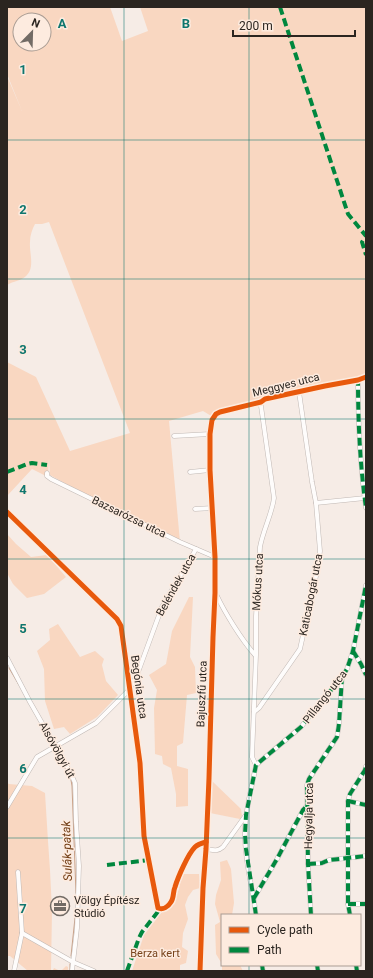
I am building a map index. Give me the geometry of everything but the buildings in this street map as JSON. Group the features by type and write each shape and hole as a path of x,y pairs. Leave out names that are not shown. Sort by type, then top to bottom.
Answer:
{"street":[{"name":"Meggyes utca","path":"213,417 220,412 261,402 265,399 280,395 358,380 366,377"},
{"path":"358,380 359,450 366,508"},
{"name":"Katicabogár utca","path":"254,712 259,708 300,649 318,567 320,551 316,504 300,392"},
{"name":"Mókus utca","path":"256,765 252,757 256,616 260,547 261,537 273,505 274,498 261,402"},
{"name":"Bajuszfű utca","path":"200,971 216,593 210,470 210,434 213,417"},
{"path":"174,436 210,434"},
{"path":"190,472 210,470"},
{"name":"Bazsarózsa utca","path":"47,473 47,476 51,479 215,558"},
{"path":"316,504 365,498"},
{"path":"195,509 213,508"},
{"name":"Begónia utca","path":"7,512 117,619 121,626 140,763 144,836 157,906 160,909 166,907 173,899 173,892 178,877 191,851 196,846 206,842"},
{"name":"Beléndek utca","path":"8,808 37,756 96,723 129,690 137,675 162,607 196,549"},
{"name":"Pillangó utca","path":"256,765 301,727 347,669 353,651 366,585"},
{"path":"216,593 223,608 245,642 256,655"},
{"path":"353,651 366,675"},
{"name":"Alsóvölgyi út","path":"7,658 75,783 79,866 79,910 72,971"},
{"name":"Hegyalja utca","path":"311,914 308,864 307,785 308,779 337,737 342,677"},
{"path":"256,765 246,815 245,829 246,849 256,914"},
{"path":"350,914 348,904 348,801 350,794 366,766"},
{"path":"348,801 366,805"},
{"path":"254,898 303,810 307,806"},
{"path":"206,849 216,851 220,850 246,815"},
{"path":"308,864 366,856"},
{"path":"14,971 22,933 18,872"},
{"path":"348,904 366,904"},
{"path":"22,933 73,962 94,971"}],"green space":[{"path":"7,7 110,7 122,41 148,31 140,7 366,7 366,377 262,400 220,412 213,417 203,411 169,421 180,542 116,512 50,475 49,459 48,477 32,469 7,496 7,362 36,377 70,451 130,433 49,222 35,224 32,230 30,239 31,268 27,275 23,279 7,285 7,76 22,111 7,74"},
{"path":"7,534 31,557 47,555 66,577 44,594 27,598 13,584 7,573"},
{"path":"189,597 193,597 190,657 195,667 196,693 187,695 183,743 177,746 177,766 188,769 188,806 176,807 176,794 171,768 163,764 162,756 155,754 154,708 157,690 149,675 166,664 172,631"},
{"path":"58,624 80,657 95,651 104,659 102,665 106,681 118,695 97,717 70,734 64,727 54,729 45,701 44,669 37,651 50,640 49,629"},
{"path":"212,781 241,809 242,816 240,819 210,813"},
{"path":"7,783 32,786 45,793 52,910 51,971 28,971 10,956 7,956"},
{"path":"227,860 231,869 234,903 232,914 221,914 221,962 216,954 215,925 220,922 215,904 216,895 221,880 220,862"},
{"name":"Berza kert","path":"183,874 199,874 200,888 193,890 185,905 188,919 183,933 182,947 188,951 186,963 180,965 180,971 132,971 144,935 162,912 173,903"},
{"path":"66,966 68,967 68,971 51,971 54,968 62,970"},
{"path":"222,966 240,966 243,971 222,971"}],"waterway":[{"path":"9,668 19,685"},
{"name":"Sulák-patak","path":"55,750 70,777"},
{"name":"Sulák-patak","path":"71,780 76,893"},
{"name":"Sulák-patak","path":"71,956 75,918"},
{"name":"Sulák-patak","path":"70,964 70,971"}],"marked path":[{"path":"280,7 348,214 366,236 362,242 366,255"},
{"path":"360,379 358,380 359,428 366,508"},
{"path":"7,472 32,463 47,465"},
{"path":"256,914 245,834 246,815 256,765 301,727 347,669 353,651 366,585"},
{"path":"353,651 366,675"},
{"path":"311,914 308,864 307,785 309,779 337,737 342,677"},
{"path":"350,914 348,904 348,801 350,794 366,766"},
{"path":"348,801 366,805"},
{"path":"254,898 303,810 307,806"},
{"path":"308,864 366,856"},
{"path":"107,865 149,860"},
{"path":"348,904 366,904"},
{"path":"127,971 142,932 160,909"},
{"path":"262,966 263,971"},
{"path":"317,966 318,971"},
{"path":"356,966 357,971"}],"cycle path":[{"path":"200,971 209,778 215,593 215,557 210,470 210,434 212,420 216,414 220,412 261,402 265,399 358,380 366,377"},
{"path":"7,512 117,619 121,626 140,763 144,836 158,908 164,908 170,904 173,899 174,889 178,878 189,855 196,846 206,842"}],"place":[{"name":"Völgy Építész Stúdió","path":"60,906"}]}
